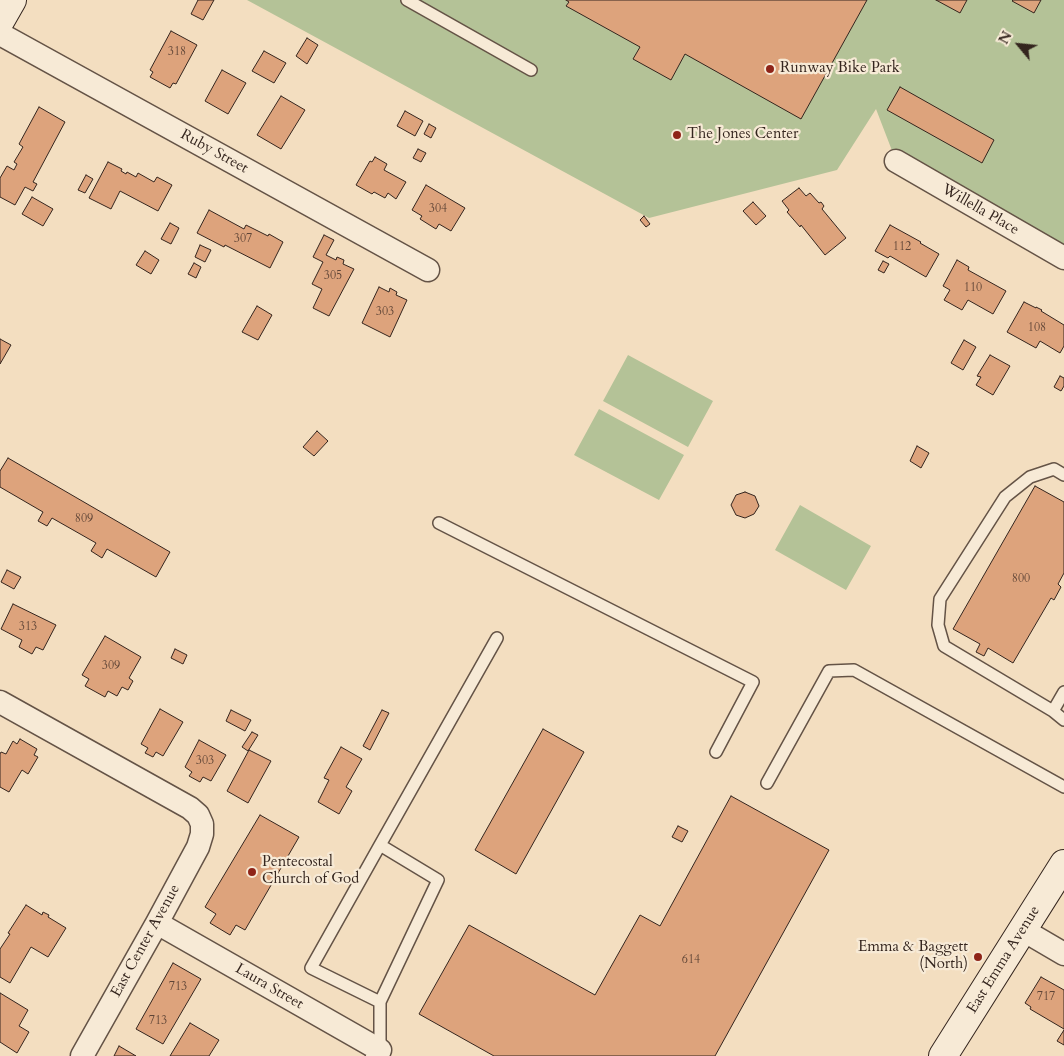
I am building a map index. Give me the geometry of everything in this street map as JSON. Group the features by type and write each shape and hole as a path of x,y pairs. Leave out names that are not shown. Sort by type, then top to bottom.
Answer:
{"street":[{"path":"0,21 12,0"},
{"name":"Ruby Street","path":"0,34 428,270"},
{"name":"Willella Place","path":"896,161 1064,258"},
{"name":"East Center Avenue","path":"0,702 190,808 198,815 202,824 202,834 198,847 82,1056"},
{"name":"East Emma Avenue","path":"943,1056 1064,864"},
{"name":"Laura Street","path":"157,923 378,1053"},
{"path":"1023,930 1064,954"}],"lane":[{"path":"407,0 532,70"},
{"path":"1064,475 1054,469 1030,477 1005,497 940,599 938,625 944,646 1053,711 1064,720"},
{"path":"439,523 753,682 716,752"},
{"path":"380,1002 311,968 497,638"},
{"path":"767,782 829,671 854,670 1064,787"},
{"path":"1053,711 1064,692"},
{"path":"378,1053 380,1002 438,880 380,845"}],"green space":[{"name":"The Jones Center","path":"247,0 1064,0 1064,258 896,161 876,109 837,170 649,218"},
{"path":"628,355 713,401 688,447 603,401"},
{"path":"599,409 684,455 659,500 574,455"},
{"path":"800,505 871,546 846,590 775,550"}],"building":[{"path":"198,0 214,0 203,20 191,14"},
{"name":"Runway Bike Park","path":"566,0 867,0 801,119 685,54 671,80 633,59 640,47 566,6 569,2"},
{"path":"936,0 967,0 960,13"},
{"path":"1013,0 1041,0 1034,13"},
{"path":"171,31 197,45 176,84 173,83 170,88 150,77 153,72 150,70"},
{"path":"307,38 318,45 307,64 296,56"},
{"path":"264,51 286,63 274,83 252,71"},
{"path":"222,70 246,83 228,114 205,101"},
{"path":"900,87 994,140 982,163 887,110"},
{"path":"281,96 305,110 281,149 257,135"},
{"path":"39,107 65,122 33,182 37,184 33,191 25,187 15,205 0,197 0,178 7,166 14,170 17,164 14,162 23,147 19,144"},
{"path":"405,111 423,121 415,136 397,126"},
{"path":"429,124 436,128 431,138 424,134"},
{"path":"418,149 426,153 421,162 413,158"},
{"path":"375,157 387,164 384,170 406,182 396,199 388,193 385,198 374,192 372,194 356,185 370,161 372,162"},
{"path":"108,162 122,169 121,171 126,174 127,172 136,177 138,173 154,182 157,177 172,185 158,211 120,191 111,209 89,198"},
{"path":"86,175 93,179 85,193 78,190"},
{"path":"426,185 465,208 451,231 439,224 436,229 420,219 422,216 412,210"},
{"path":"799,188 806,196 810,193 819,203 821,202 824,206 822,209 846,238 825,255 801,225 800,227 787,212 789,210 782,201"},
{"path":"32,197 53,209 43,226 22,214"},
{"path":"753,202 766,216 756,225 743,211"},
{"path":"209,210 244,229 246,225 283,242 270,268 197,233"},
{"path":"644,216 650,224 646,227 640,220"},
{"path":"170,223 179,228 171,244 161,239"},
{"path":"890,225 939,254 926,277 890,256 888,258 875,251"},
{"path":"324,235 334,240 326,255 336,260 337,257 344,260 343,264 354,269 329,316 313,308 322,289 312,284 323,262 313,257"},
{"path":"200,245 211,250 205,262 195,257"},
{"path":"145,251 159,260 151,274 136,265"},
{"path":"957,260 969,267 968,270 1006,291 993,314 968,300 962,310 944,300 950,290 943,286"},
{"path":"883,261 889,264 884,273 878,270"},
{"path":"194,263 201,267 196,278 188,274"},
{"path":"379,287 389,292 390,288 397,292 396,295 407,300 390,337 362,323"},
{"path":"1024,302 1042,310 1064,325 1064,346 1060,353 1040,341 1036,348 1007,332"},
{"path":"257,306 272,315 258,340 242,332"},
{"path":"0,339 11,345 0,364"},
{"path":"964,340 976,347 963,370 951,363"},
{"path":"990,355 1010,366 993,395 976,385 981,377 977,376"},
{"path":"1060,376 1064,378 1064,386 1061,391 1054,387"},
{"path":"317,431 328,441 314,456 303,447"},
{"path":"917,446 929,453 921,468 910,461"},
{"path":"8,458 170,552 156,577 107,549 102,558 91,551 96,543 52,518 47,526 38,521 43,512 0,487 0,471"},
{"path":"1035,486 1064,502 1064,573 1058,584 1061,587 1054,600 1051,598 1013,663 988,648 984,656 976,652 980,644 953,629"},
{"path":"745,492 755,496 759,506 754,514 745,518 736,515 731,505 736,495"},
{"path":"7,570 21,577 14,589 1,582"},
{"path":"13,604 56,625 43,650 36,647 32,654 19,647 22,640 1,629"},
{"path":"105,636 141,657 129,678 133,681 128,690 122,687 117,696 108,691 105,697 85,686 89,679 82,675"},
{"path":"175,649 187,655 183,664 171,658"},
{"path":"160,709 183,722 163,756 156,752 153,757 145,753 148,748 141,744"},
{"path":"231,710 251,720 245,731 226,721"},
{"path":"382,710 389,713 370,750 363,746"},
{"path":"543,729 584,752 516,874 475,850"},
{"path":"252,732 258,735 248,751 242,747"},
{"path":"20,739 37,749 34,755 38,757 28,774 22,770 9,792 0,787 0,754 1,752 6,754 13,741 17,744"},
{"path":"199,740 226,755 211,781 203,777 200,782 189,776 192,772 185,767"},
{"path":"341,747 362,759 346,787 352,791 339,814 318,802 329,780 324,778"},
{"path":"249,750 271,761 248,803 227,791"},
{"path":"731,796 829,850 715,1056 494,1056 419,1014 469,925 595,995 640,915 660,926"},
{"name":"Pentecostal Church of God","path":"260,815 299,837 245,930 236,925 230,935 210,923 216,914 205,907"},
{"path":"678,826 688,831 682,842 672,837"},
{"path":"26,905 42,915 43,912 49,915 48,917 66,928 48,957 31,947 10,983 0,977 0,949"},
{"path":"173,963 201,979 163,1044 136,1029"},
{"path":"1041,977 1064,990 1064,1029 1030,1009 1031,1007 1025,1003"},
{"path":"0,993 28,1010 19,1026 29,1032 17,1053 0,1042"},
{"path":"190,1023 219,1040 209,1056 170,1056"},
{"path":"1064,1030 1064,1045 1057,1041"},
{"path":"119,1046 136,1056 114,1056"}],"place":[{"name":"Runway Bike Park","path":"770,69"},
{"name":"The Jones Center","path":"677,135"},
{"name":"Pentecostal Church of God","path":"252,872"},
{"name":"Emma & Baggett (North)","path":"978,957"}]}
